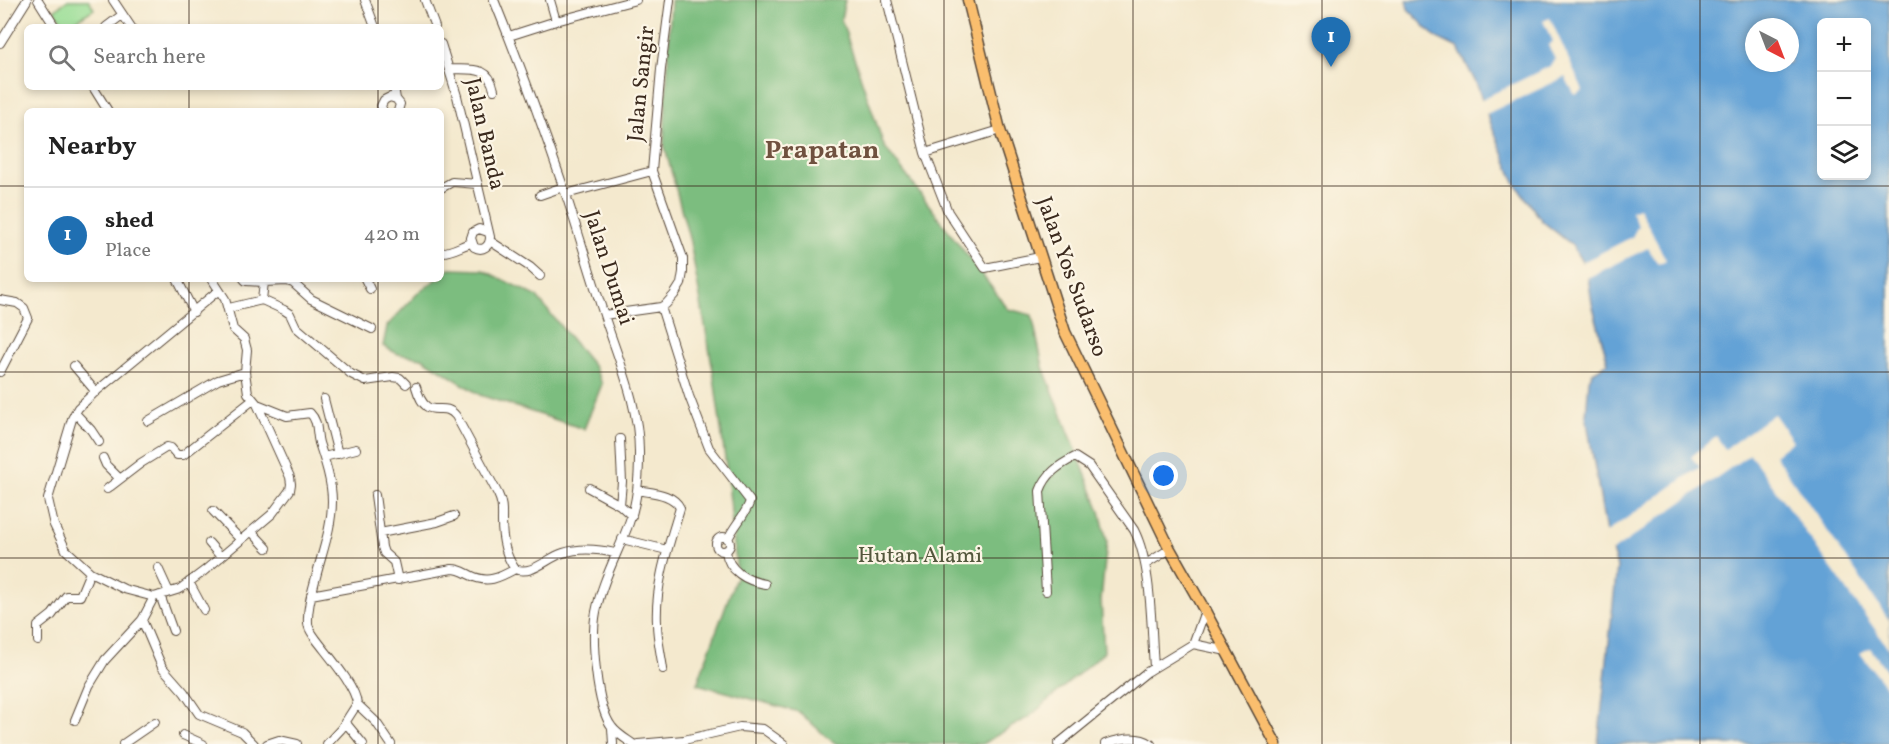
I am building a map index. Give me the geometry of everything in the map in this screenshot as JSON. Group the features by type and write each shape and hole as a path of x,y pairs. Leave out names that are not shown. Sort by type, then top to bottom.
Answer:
{"main road":[{"name":"Jalan Yos Sudarso","path":"968,0 1000,130 1065,332 1170,549 1276,744"}],"street":[{"path":"0,43 27,0"},
{"path":"38,0 53,24"},
{"path":"113,0 129,24"},
{"path":"365,0 374,24"},
{"path":"425,0 434,24"},
{"name":"Jalan Dumai","path":"494,0 565,190 625,375 636,426 639,456 637,490 632,516 615,554 596,614 595,656 598,690 604,714 612,728"},
{"path":"550,0 556,21"},
{"path":"594,0 597,10"},
{"name":"Jalan Sangir","path":"509,36 597,10 606,4 636,0"},
{"name":"Jalan Sangir","path":"661,307 674,295 681,284 683,273 683,258 678,240 652,171 670,0"},
{"path":"887,0 925,153 948,212 985,268 1040,257"},
{"path":"110,24 122,15"},
{"name":"Jalan Banda","path":"444,52 450,69 489,237"},
{"path":"450,69 484,72 493,83 494,90"},
{"path":"95,90 106,108"},
{"path":"394,90 399,108"},
{"path":"382,108 384,100 390,97 396,99"},
{"path":"925,153 1000,130"},
{"name":"Jalan Sangir","path":"540,195 652,171"},
{"path":"444,186 452,182 478,184"},
{"path":"471,243 472,235 476,230 483,229 489,237 540,276"},
{"path":"471,243 482,249 488,246 489,237"},
{"path":"444,252 471,243"},
{"path":"179,282 194,312"},
{"path":"214,282 225,299 229,308 233,329 246,343 246,386 291,483 290,490 278,506 252,531 180,589 161,594 124,589 90,572 66,550 54,525 48,499 67,435 78,408 219,290"},
{"path":"262,300 264,282"},
{"path":"290,282 311,298 372,329"},
{"path":"366,282 370,289"},
{"path":"0,300 17,303 24,308 28,318 0,372"},
{"path":"229,308 262,300 290,314 296,327 351,374 365,381 393,376 400,378 406,384"},
{"path":"604,315 661,307 689,396 709,448 750,501 728,539 723,537 717,542 718,550 726,551 729,561 744,578 765,584"},
{"path":"74,366 96,392"},
{"path":"148,421 218,380 245,372"},
{"path":"416,387 419,398 426,407 431,410 452,411 498,494 503,507 504,548 515,569"},
{"path":"324,399 338,454"},
{"path":"255,402 286,416 310,413 315,418 331,489 331,511 311,596 309,628 349,684 361,707 376,722 391,744"},
{"path":"107,489 167,447 177,455 183,455 255,402"},
{"path":"75,413 99,442"},
{"path":"620,439 622,482 620,505"},
{"path":"324,457 356,448"},
{"path":"1046,591 1040,491 1044,481 1051,473 1066,461 1076,457 1089,466 1140,541 1146,564 1154,667"},
{"path":"103,458 110,470 120,479"},
{"path":"589,488 620,505 632,516"},
{"path":"637,490 671,497 680,507 659,587 657,624 663,669"},
{"path":"375,495 382,550 394,562 398,580"},
{"path":"213,512 241,540"},
{"path":"380,533 437,522 454,516"},
{"path":"252,531 267,548"},
{"path":"622,539 667,550"},
{"path":"208,543 221,557"},
{"path":"311,596 457,568 473,577 487,581 515,569 525,571 537,567 551,558 572,551 599,549 615,554"},
{"path":"1146,564 1170,549"},
{"path":"158,568 161,594 173,631"},
{"path":"38,641 38,626 52,615 66,596 80,596 90,572"},
{"path":"189,582 204,610"},
{"path":"75,720 89,686 105,660 142,620 161,594"},
{"path":"1058,744 1154,667 1193,644 1205,610"},
{"path":"142,620 162,667 184,692 199,714 242,732 254,744"},
{"path":"1193,644 1227,651"},
{"path":"327,744 347,725 361,707"},
{"path":"123,744 155,722"},
{"path":"347,725 363,744"},
{"path":"638,744 684,740 740,727 763,729 784,744"},
{"path":"612,728 613,744"},
{"path":"612,728 633,744"},
{"path":"183,735 203,744"},
{"path":"1105,744 1133,739 1145,740 1151,744"},
{"path":"267,744 279,740 297,744"}],"green space":[{"path":"68,0 89,0 94,9 71,24 64,24 54,10"},
{"name":"Hutan Alami","path":"671,0 845,0 841,19 884,146 1008,309 1032,315 1043,367 1100,511 1107,541 1101,600 1104,652 1029,717 982,744 837,744 799,712 697,684 737,575 728,481 713,370 690,242 664,144"},
{"path":"450,269 483,270 536,296 594,367 602,384 584,429 480,395 422,358 398,354 383,346 387,326 417,294 433,282 444,282 444,274"}],"water":[{"path":"1406,0 1889,0 1889,744 1598,744 1617,567 1606,532 1586,416 1589,380 1593,372 1608,363 1592,303 1588,277 1582,262 1572,245 1542,221 1515,183 1477,85 1458,48 1435,37 1408,9"}],"pier":[{"path":"1550,18 1583,91 1575,95 1565,77 1484,115 1480,100 1550,66 1555,59 1548,45 1553,41 1543,21"},
{"path":"1639,208 1666,260 1658,264 1648,248 1585,279 1579,264 1632,237 1638,226 1631,211"},
{"path":"1774,414 1793,441 1775,455 1889,620 1889,649 1750,454 1610,553 1604,534 1700,467 1691,457 1716,436 1725,449"},
{"path":"1870,648 1889,674 1889,691 1860,653"}],"place":[{"name":"shed","path":"1331,67"}],"district":[{"name":"Prapatan","path":"822,151"}]}
